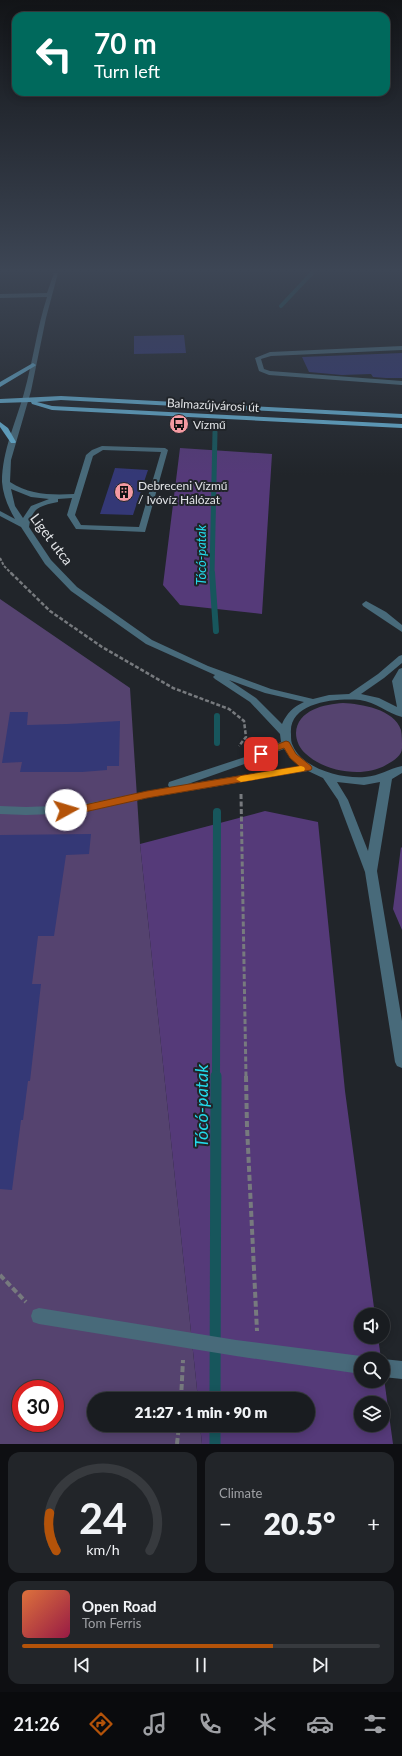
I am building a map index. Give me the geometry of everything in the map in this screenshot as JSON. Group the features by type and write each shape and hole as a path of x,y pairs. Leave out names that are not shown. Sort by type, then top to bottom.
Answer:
{"main road":[{"path":"0,385 34,365"},
{"name":"Balmazújvárosi út","path":"0,401 61,398 402,416"},
{"name":"Balmazújvárosi út","path":"24,401 52,408 402,426"},
{"path":"0,424 6,429 13,442"}],"street":[{"name":"Liget utca","path":"39,340 34,365 7,460 3,486 11,506 48,562 74,589 150,642 205,668 268,691 311,701"},
{"path":"402,348 270,354 258,358 261,370 270,373 402,383"},
{"path":"102,448 165,450 142,530 79,527 71,515 77,496 90,455 94,451 102,448"},
{"path":"3,486 22,493 37,496 77,496"},
{"path":"0,513 24,527 26,515 34,507 48,501 77,496"},
{"path":"366,604 383,614 402,629"},
{"path":"352,696 381,676 402,658"},
{"name":"Liget utca","path":"205,668 253,700 284,732"},
{"path":"402,672 397,681 402,708"},
{"path":"402,714 373,699 352,696 331,696 311,701 296,710 288,720 284,732 286,744 293,756 308,768 328,777 351,781 375,780 395,773 402,768"},
{"path":"147,794 249,759 286,744"},
{"path":"0,810 80,810 147,794 308,768"},
{"path":"371,872 382,798 387,776"},
{"path":"328,777 343,800 371,872 402,1062"},
{"path":"39,1316 236,1348 354,1364"},
{"path":"390,1369 402,1370"}],"path":[{"path":"0,558 4,566 50,611 96,642 173,688 229,709 244,721 246,737 238,745"},
{"path":"240,790 247,1127 258,1350"},
{"path":"0,1275 39,1316"},
{"path":"181,1392 185,1340"},
{"path":"178,1444 179,1432"}],"shaded area":[{"path":"180,448 272,454 262,614 180,605 163,585"},
{"path":"0,599 130,688 140,844 197,1392 87,1392 87,1432 201,1432 202,1444 0,1444"},
{"path":"343,703 367,706 384,712 392,717 401,730 402,751 399,756 377,769 356,772 334,769 323,765 304,752 299,745 296,736 301,719 313,710 320,707"},
{"path":"265,811 318,822 345,1091 374,1308 354,1308 354,1344 379,1344 380,1352 354,1352 354,1388 385,1388 386,1396 354,1396 354,1432 390,1432 390,1422 393,1444 202,1444 201,1432 315,1432 315,1392 197,1392 140,844"},
{"path":"401,847 402,848 402,930 393,909"}],"building":[{"path":"134,340 185,340 186,353 134,354"},
{"path":"402,353 402,378 373,377 371,374 342,375 309,372 302,357"},
{"name":"Debreceni Vízmű / Ivóvíz Hálózat","path":"115,468 148,470 133,515 100,514"},
{"path":"10,712 28,712 27,725 120,721 119,766 107,766 107,770 82,772 20,772 22,762 2,763"},
{"path":"91,834 89,854 66,855 54,936 38,936 32,984 41,984 30,1081 28,1081 23,1120 21,1120 12,1190 0,1189 0,835"}],"waterway":[{"name":"Tócó-patak","path":"212,573 215,432"},
{"name":"Tócó-patak","path":"212,573 216,631"},
{"name":"Tócó-patak","path":"217,716 217,743"},
{"name":"Tócó-patak","path":"216,1077 217,812"},
{"name":"Tócó-patak","path":"215,1392 216,1076"},
{"name":"Tócó-patak","path":"215,1432 215,1444"}],"slow traffic":[{"path":"241,779 301,769"}],"place":[{"name":"Vízmű","path":"179,424"},
{"name":"Debreceni Vízmű / Ivóvíz Hálózat","path":"124,492"}],"route":[{"path":"66,810 80,810 147,794 308,768 293,756 286,744 261,754"}]}
